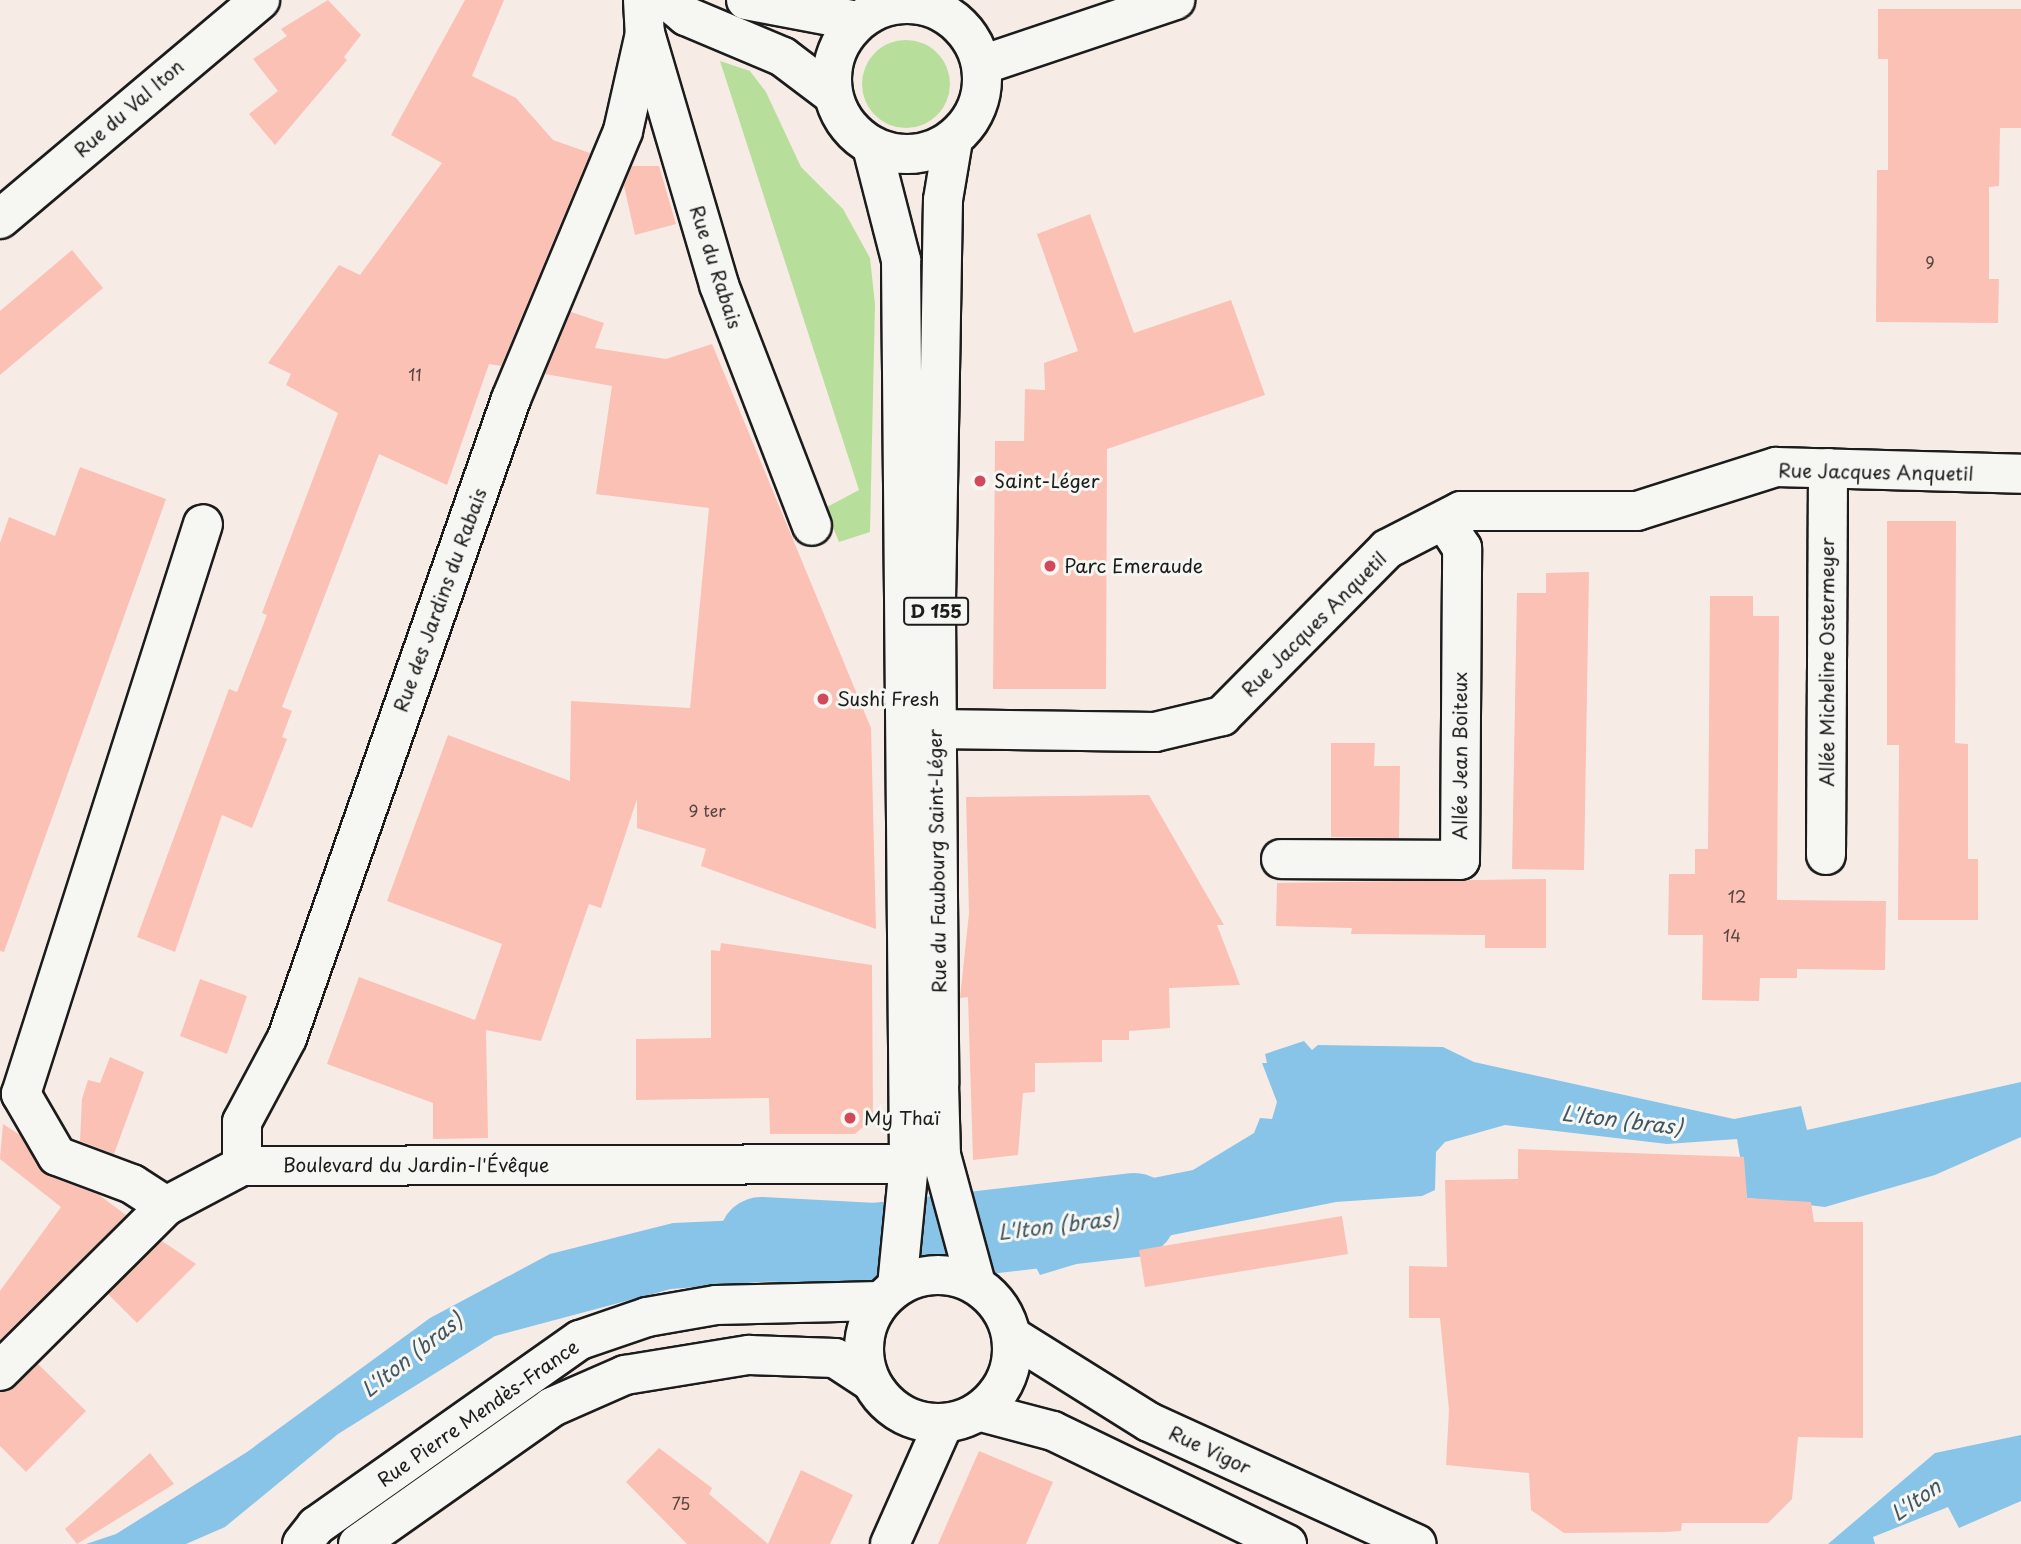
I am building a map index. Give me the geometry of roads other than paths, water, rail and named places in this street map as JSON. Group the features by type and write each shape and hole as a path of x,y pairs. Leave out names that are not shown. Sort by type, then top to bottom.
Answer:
{"street":[{"name":"Rue du Val Iton","path":"0,219 260,0"},
{"path":"667,0 685,16 783,57 832,94"},
{"path":"746,0 871,10 904,4 956,11 973,41 982,65 982,93 972,120 953,140 928,153 899,155 872,147 846,125 832,94 831,67 840,42 871,10"},
{"path":"982,65 1175,0"},
{"name":"Rue du Rabais","path":"644,17 719,285 812,526"},
{"name":"Rue des Jardins du Rabais","path":"242,1166 242,1122 287,1038 511,399 623,131 644,17"},
{"name":"Rue du Faubourg Saint-Léger","path":"894,1282 920,1170 935,729 943,200 953,140"},
{"name":"Rue du Faubourg Saint-Léger","path":"872,147 901,260 920,1170 971,1269"},
{"name":"Rue Jacques Anquetil","path":"935,729 1155,732 1222,716 1387,549 1461,510 1637,511 1776,467 2021,474"},
{"name":"Allée Micheline Ostermeyer","path":"1826,855 1828,468"},
{"name":"Allée Jean Boiteux","path":"1281,859 1460,860 1462,548 1444,520"},
{"path":"166,1206 132,1184 57,1156 21,1094 203,524"},
{"name":"Boulevard du Jardin-l'Évêque","path":"0,1371 166,1206 242,1166 920,1170"},
{"path":"981,1412 1007,1379 1013,1337 1000,1306 971,1269 950,1275 922,1276 894,1282 863,1340 870,1381 889,1406 914,1420 943,1424 981,1412 1054,1431 1287,1544"},
{"name":"Rue Pierre Mendès-France","path":"302,1544 316,1526 580,1340 647,1317 716,1305 894,1282"},
{"name":"Rue Vigor","path":"1013,1337 1149,1422 1417,1544"},
{"name":"Rue Pierre Mendès-France","path":"358,1544 552,1407 625,1376 749,1355 835,1357 870,1381"},
{"path":"890,1544 943,1424"}],"water":[{"path":"1304,1041 1312,1050 1318,1045 1443,1047 1474,1062 1734,1119 1801,1106 1807,1130 2021,1082 2021,1137 1935,1175 1825,1207 1747,1198 1737,1139 1667,1144 1505,1125 1445,1142 1436,1152 1435,1190 1422,1196 1336,1202 1172,1235 1040,1275 1001,1202 1023,1191 1101,1197 1138,1181 1193,1170 1254,1133 1260,1118 1272,1119 1277,1102 1262,1063 1267,1063 1265,1054"},
{"path":"883,1214 864,1274 671,1289 495,1336 338,1434 225,1527 186,1544 86,1544 116,1534 247,1452 430,1318 550,1254 673,1223"},
{"name":"L'Iton","path":"2021,1435 2021,1501 1959,1528 1948,1507 1873,1537 1875,1544 1828,1544 1935,1453"}],"waterway":[{"name":"L'Iton (bras)","path":"761,1239 875,1245 1134,1215"}],"place":[{"name":"Saint-Léger","path":"980,481"},
{"name":"Parc Emeraude","path":"1050,566"},
{"name":"Sushi Fresh","path":"823,699"},
{"name":"My Thaï","path":"850,1118"}]}
